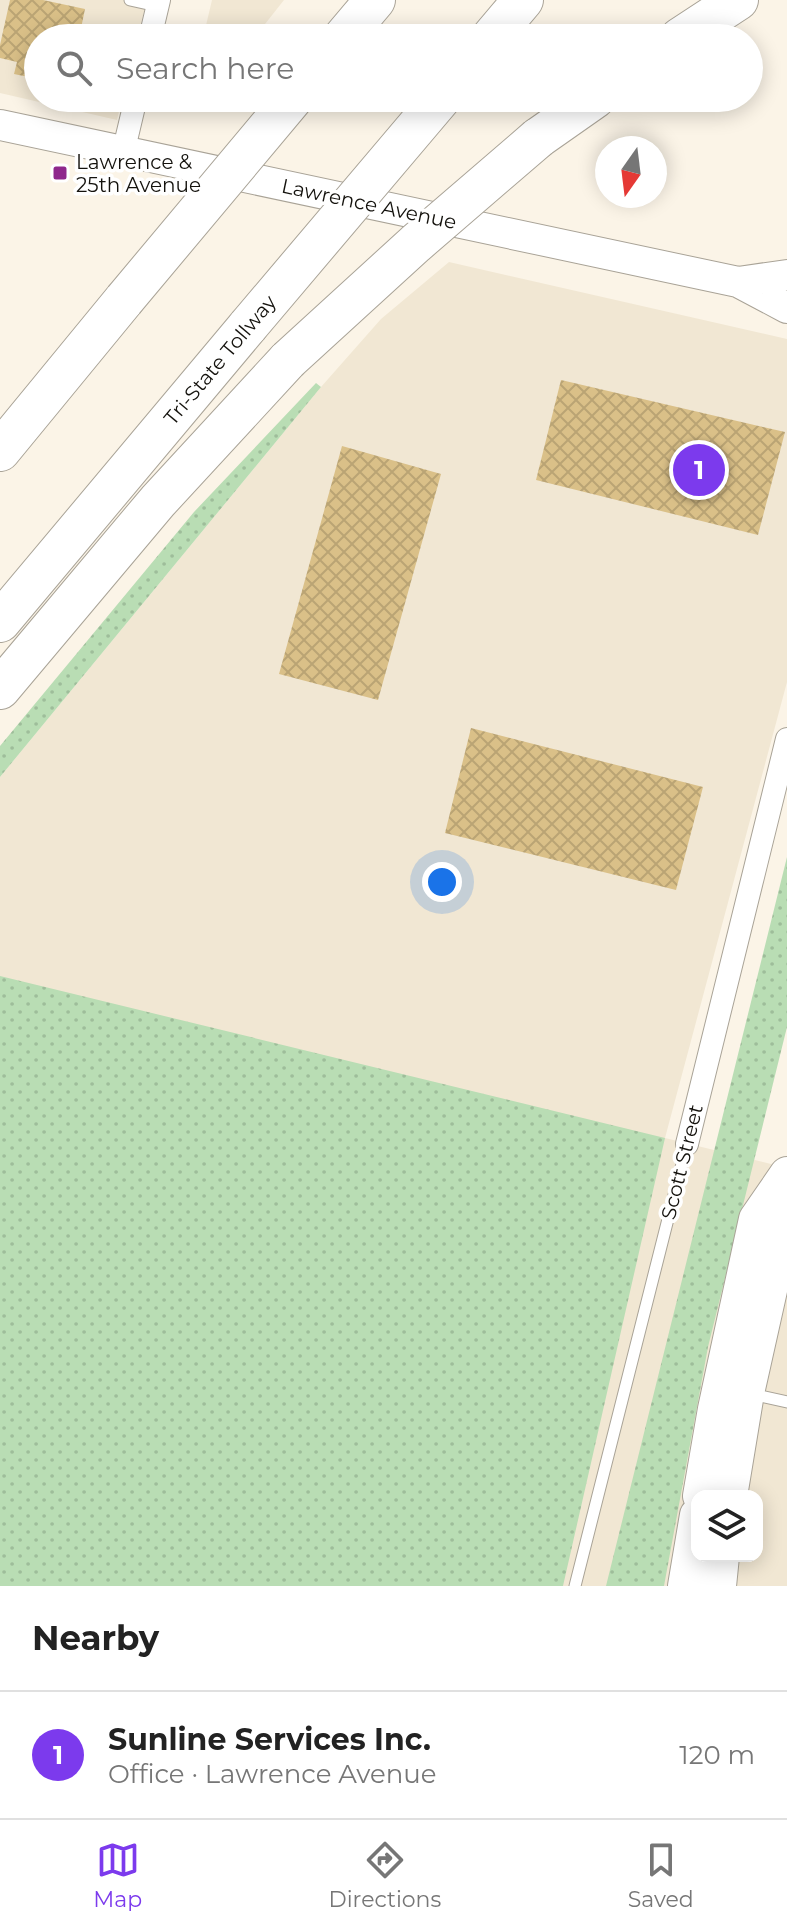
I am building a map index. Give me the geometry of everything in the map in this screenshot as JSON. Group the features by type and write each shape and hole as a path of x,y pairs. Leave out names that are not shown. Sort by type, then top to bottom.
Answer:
{"highway":[{"path":"355,24 375,0"},
{"path":"503,24 523,0"},
{"path":"697,24 723,0"},
{"path":"701,24 738,0"},
{"path":"0,451 281,112"},
{"name":"Tri-State Tollway","path":"0,622 429,112"},
{"path":"0,689 158,501 288,360 538,138 575,112"}],"main road":[{"name":"Lawrence Avenue","path":"0,125 738,282 787,308"},
{"name":"Lawrence Avenue","path":"738,282 787,275"},
{"path":"701,1490 715,1409 756,1219 787,1174"},
{"path":"731,1490 747,1393 787,1214"},
{"path":"685,1586 691,1550"},
{"path":"719,1586 721,1562"}],"street":[{"path":"153,24 158,3"},
{"path":"123,153 133,112"},
{"name":"Scott Street","path":"687,1144 787,739"}],"lane":[{"path":"130,0 158,3"},
{"name":"Scott Street","path":"575,1586 687,1144"},
{"path":"747,1393 787,1402"}],"shaded area":[{"path":"0,0 147,0 141,24 24,24 24,99 0,93"},
{"path":"212,0 284,0 265,24 206,24"},
{"path":"82,112 119,112 117,120"},
{"path":"449,262 787,339 787,682 665,1138 787,1168 787,1586 0,1586 0,777 321,387 381,319"}],"green space":[{"path":"316,383 321,387 0,777 0,746 194,512"},
{"path":"787,857 787,1027 708,1347 664,1586 606,1586"},
{"path":"0,976 665,1138 563,1586 0,1586"}],"building":[{"path":"10,0 43,0 85,9 82,24 24,24 24,76 14,74 17,62 0,58"},
{"path":"561,380 785,432 758,535 536,480"},
{"path":"342,446 441,474 378,700 279,674"},
{"path":"471,728 703,787 676,890 445,833"}],"place":[{"name":"Lawrence & 25th Avenue","path":"60,173"},
{"name":"Sunline Services Inc.","path":"699,470"}]}
